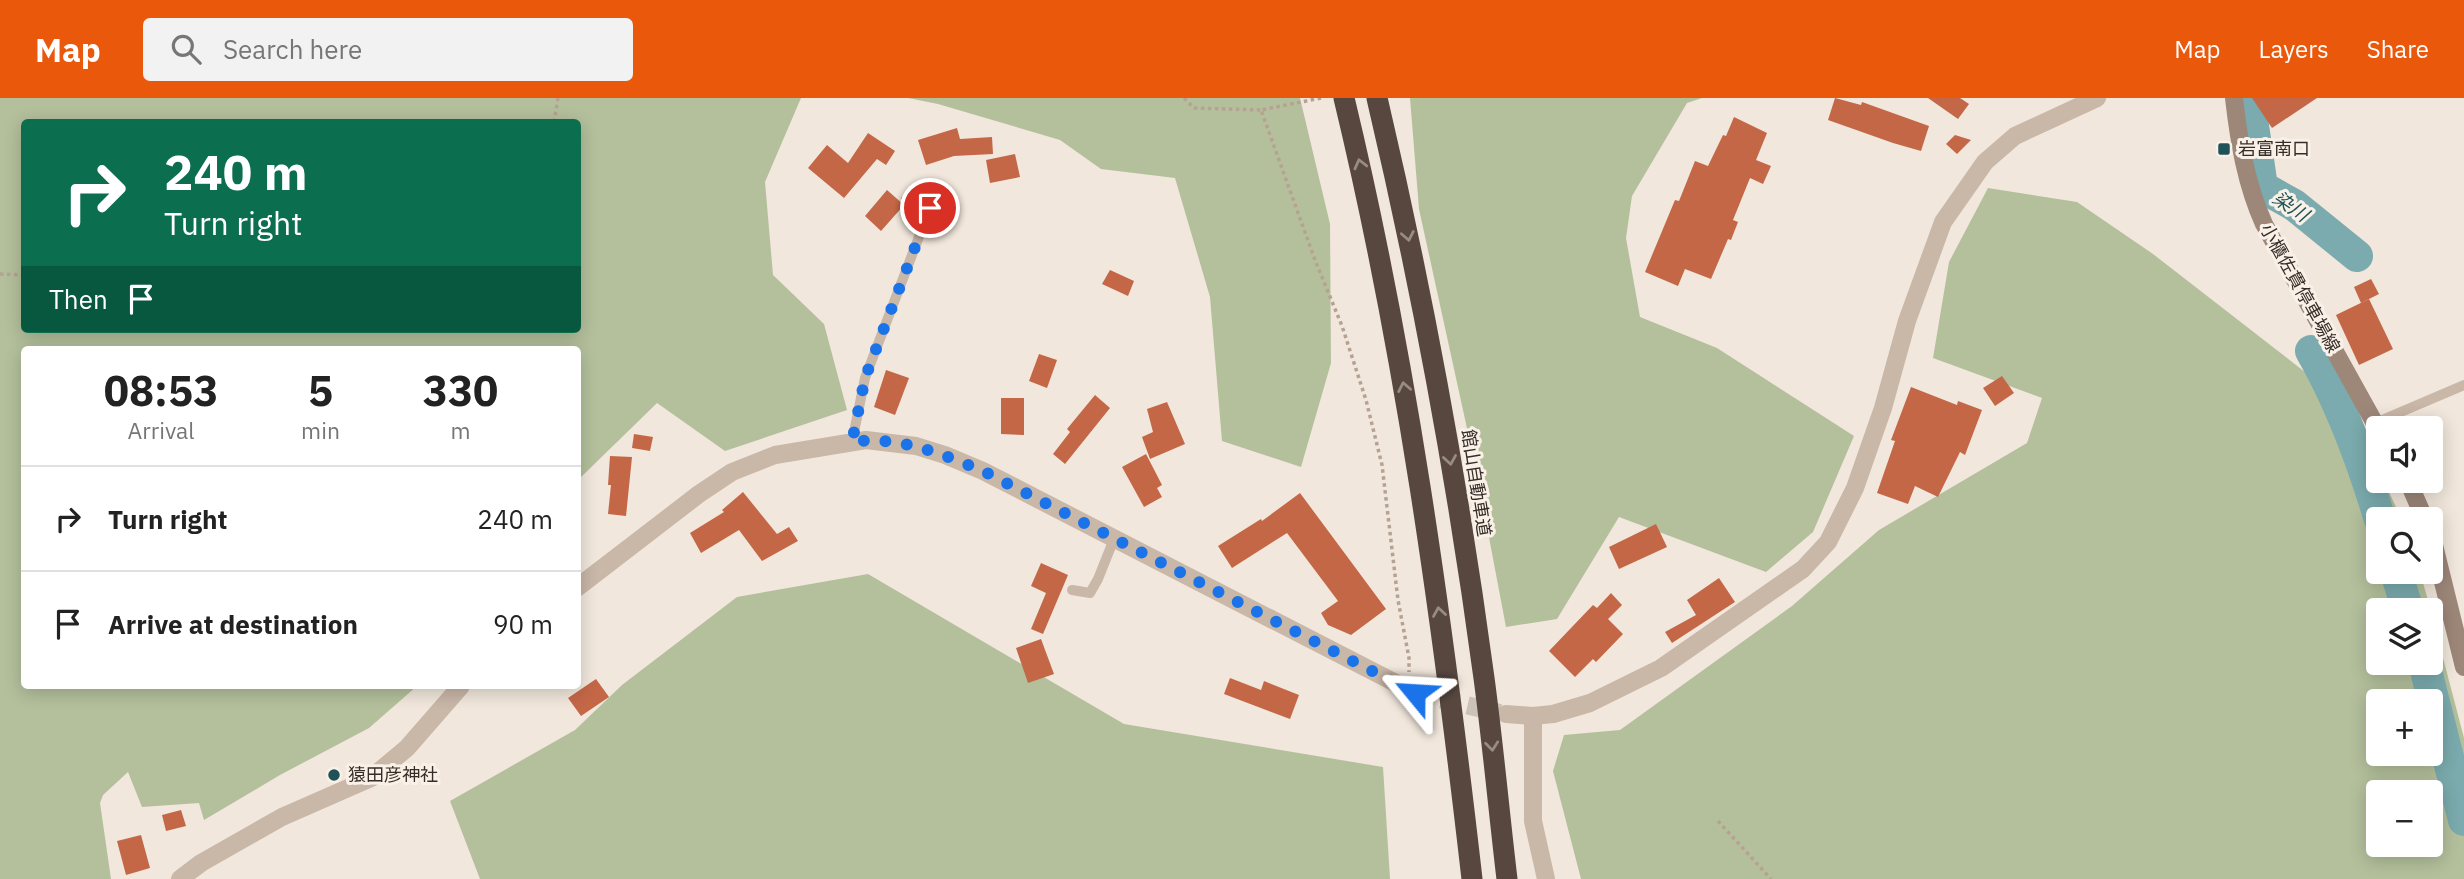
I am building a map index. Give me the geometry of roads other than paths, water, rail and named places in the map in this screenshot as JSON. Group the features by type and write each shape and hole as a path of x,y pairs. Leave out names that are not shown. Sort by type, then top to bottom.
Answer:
{"highway":[{"path":"1344,98 1364,181 1409,413 1449,679 1472,879"},
{"name":"館山自動車道","path":"1377,98 1398,186 1444,421 1484,679 1507,879"}],"main road":[{"name":"小櫃佐貫停車場線","path":"2234,98 2251,196 2370,416"},
{"path":"2443,582 2464,667"}],"street":[{"path":"1506,714 1553,714 1590,703 1661,668 1802,569 1828,542 1855,488 1883,408 1907,321 1943,222 1985,162 2015,136 2097,98"},
{"path":"581,585 733,472 775,455 866,440 916,446 983,471 1411,691"},
{"path":"180,879 201,863 282,817 371,778 407,748 458,689"},
{"path":"1533,716 1533,821 1546,879"}],"lane":[{"path":"852,442 865,378 930,208"},
{"path":"2397,416 2464,385"},
{"path":"1072,590 1090,593 1114,539"}],"waterway":[{"name":"染川","path":"2249,98 2262,187 2294,205 2357,256"},
{"name":"染川","path":"2311,351 2350,434 2376,507"},
{"name":"染川","path":"2400,584 2404,598"},
{"name":"染川","path":"2427,675 2464,820"}],"tunnel":[{"path":"1415,693 1500,713"}],"place":[{"name":"岩富南口","path":"2224,149"},
{"name":"猿田彦神社","path":"334,775"}]}
